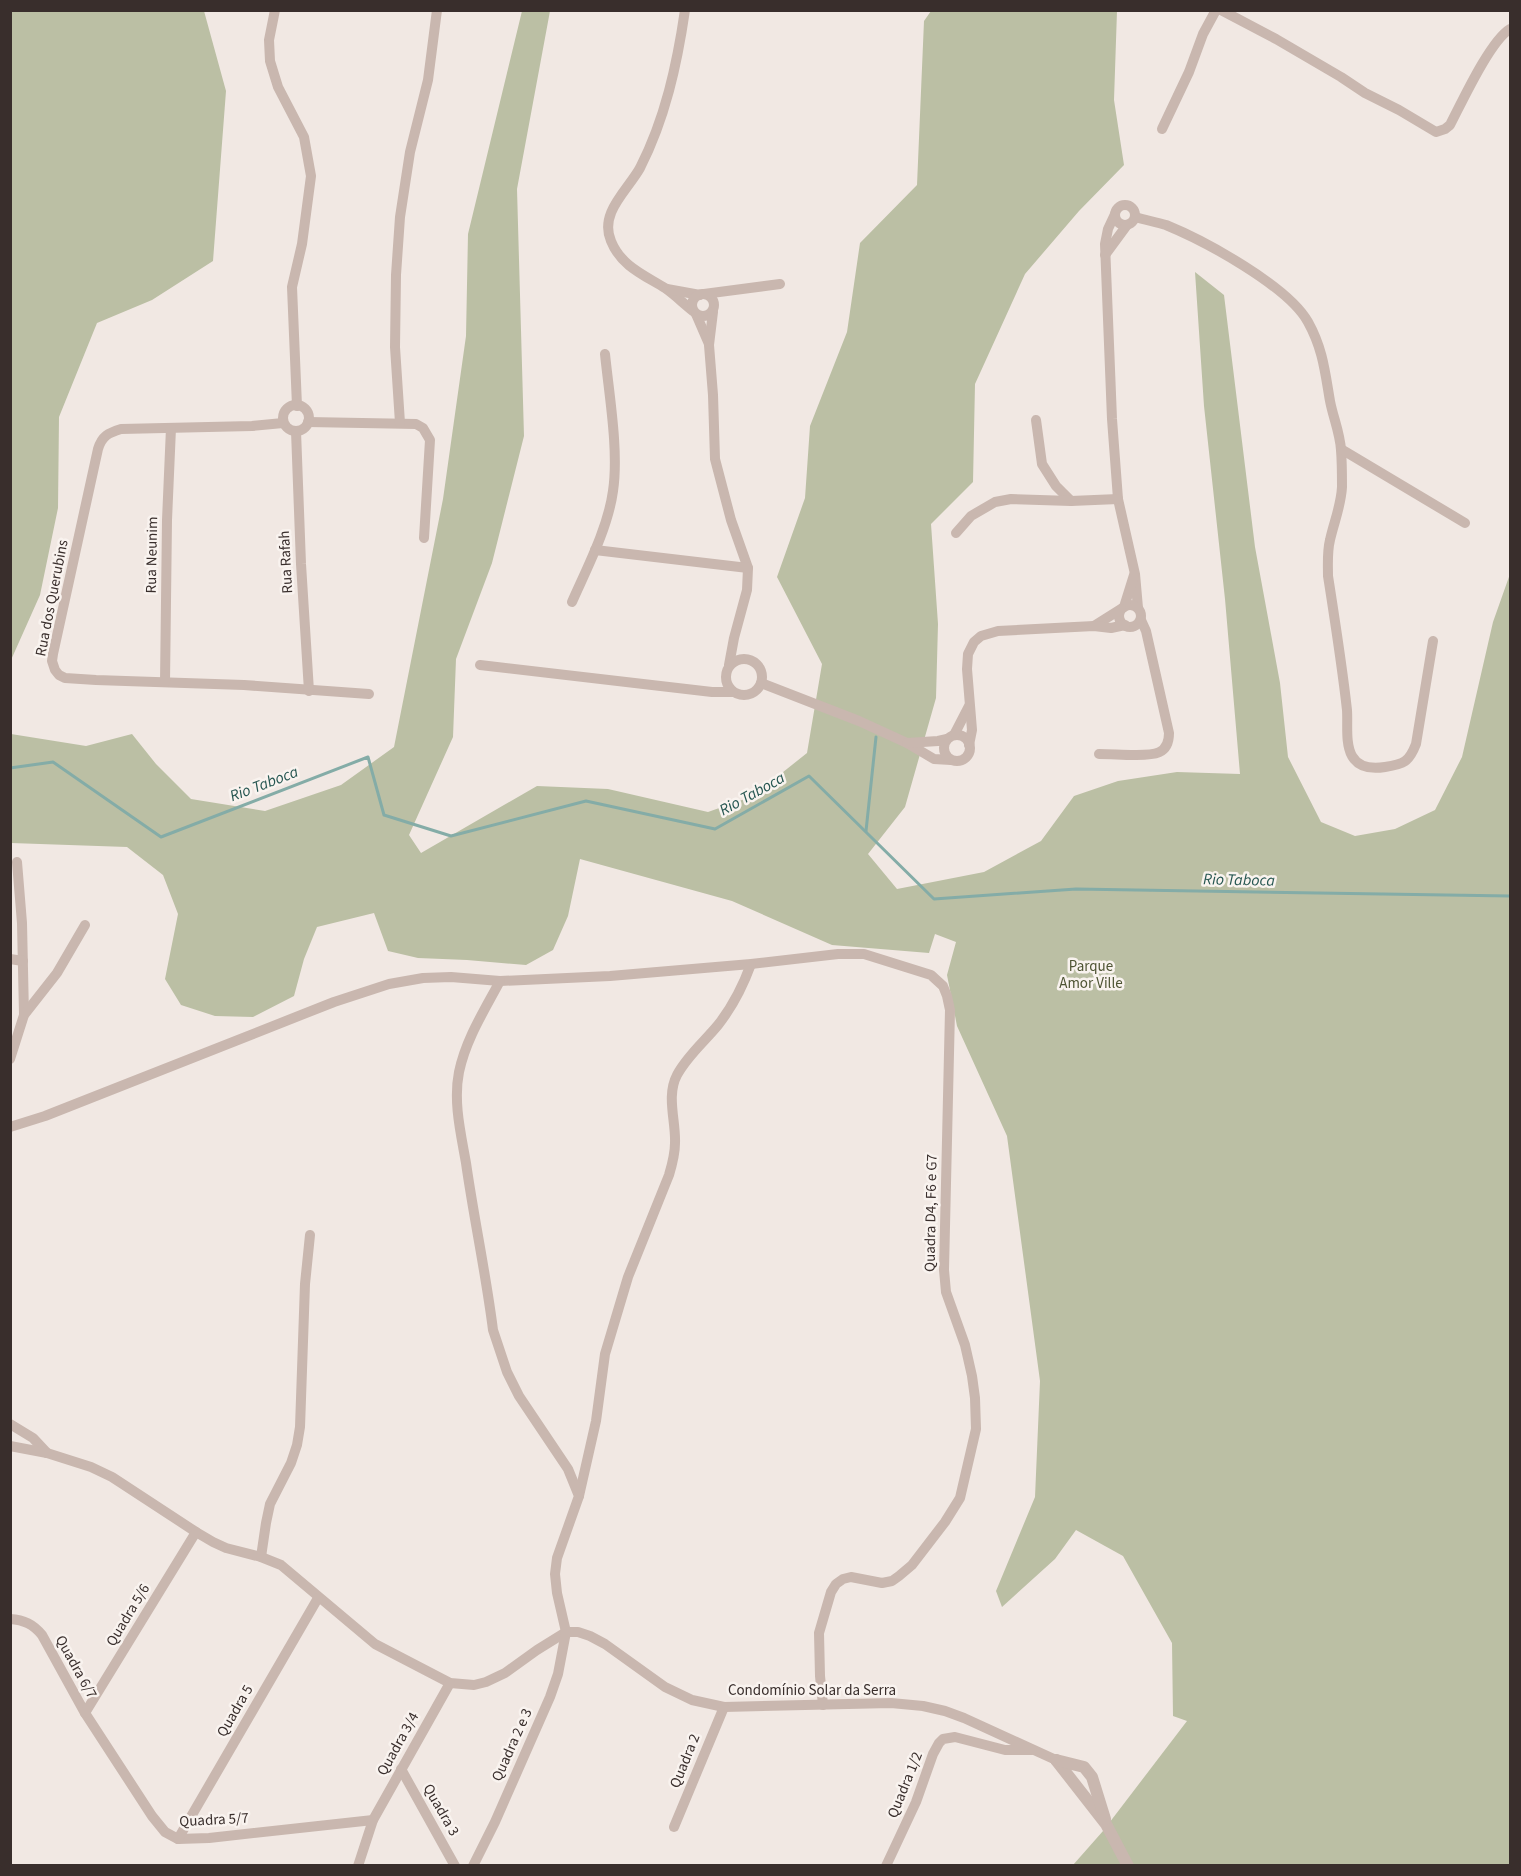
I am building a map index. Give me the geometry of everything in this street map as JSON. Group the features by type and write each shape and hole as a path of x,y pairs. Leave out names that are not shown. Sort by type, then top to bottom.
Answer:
{"street":[{"path":"275,10 269,40 270,61 278,87 304,137 311,176 302,244 292,287 297,405"},
{"path":"400,423 395,346 400,217 410,152 428,80 437,10"},
{"path":"685,10 670,88 654,139 636,174 613,208 608,223 611,241 620,256 632,269 667,290 703,317 714,310 733,290"},
{"path":"1162,129 1189,72 1203,34 1216,10"},
{"path":"1221,10 1276,39 1365,93 1436,132 1449,125 1489,54 1500,37 1510,29"},
{"path":"761,683 859,721 907,743 934,759 960,761 969,753 972,730 968,654 974,642 981,636 998,631 1094,626 1111,628 1132,624 1141,614 1138,608 1135,574 1118,499 1105,255 1106,236 1120,206 1127,205 1132,208 1135,217"},
{"path":"1115,214 1118,222 1127,225"},
{"path":"1105,255 1135,217"},
{"path":"1135,217 1186,234 1259,275 1287,297 1307,320 1317,341 1325,365 1330,401 1341,449 1341,501 1330,540 1328,576 1347,712 1348,738 1352,756 1358,763 1365,767 1377,768 1402,763 1411,756 1416,744 1433,641"},
{"path":"667,290 702,294 780,284"},
{"path":"702,294 713,299 714,310 709,345 715,459 731,520 748,567 747,590 729,665 725,677 712,692"},
{"path":"702,294 693,302 695,313 709,345"},
{"path":"572,602 595,550 614,490 613,442 605,354"},
{"path":"297,405 304,408 308,414 308,422 304,429 296,431 288,429 283,423 283,416 290,407 297,405"},
{"path":"1036,420 1042,464 1056,486 1071,501"},
{"path":"308,422 400,423 416,424 423,428 430,440 424,538"},
{"name":"Rua dos Querubins","path":"283,423 252,426 121,429 108,433 100,442 52,660 55,670 65,678 244,685 369,694"},
{"name":"Rua Neunim","path":"165,682 167,520 171,428"},
{"name":"Rua Rafah","path":"296,431 309,691"},
{"path":"1341,449 1465,523"},
{"path":"956,533 971,516 995,502 1011,499 1071,501 1118,499"},
{"path":"595,550 748,567"},
{"path":"1099,754 1153,755 1168,744 1169,733 1148,638 1132,624 1120,618 1135,574"},
{"path":"1094,626 1123,608 1134,605 1138,608"},
{"path":"734,638 743,658"},
{"path":"480,665 712,692 733,692 744,695 754,692 761,683 762,675 754,661 743,658 729,665"},
{"path":"725,677 726,683 733,692"},
{"path":"951,760 945,755 943,746 951,737 970,703"},
{"path":"907,743 938,741 951,737 965,738 969,745"},
{"path":"10,1059 24,1015 22,923 17,862"},
{"path":"24,1015 57,973 86,925"},
{"name":"Quadra D4, F6 e G7","path":"751,964 838,954 864,954 931,975 943,986 950,1010 944,1270 946,1292 965,1345 972,1376 976,1429 960,1498 912,1565 892,1581 873,1582 852,1577 843,1579 831,1592 819,1633 823,1706"},
{"path":"10,959 23,961"},
{"path":"10,1127 45,1116 334,1002 389,984 423,978 451,977 500,981 610,976 751,964 741,991 718,1025 682,1066 672,1090 675,1143 673,1159 669,1175 628,1277 605,1354 596,1420 579,1496 557,1558 555,1574 557,1593 566,1632 505,1673 474,1685 450,1683 375,1644 280,1565 261,1557 226,1548 196,1532 112,1477 92,1467 47,1453 10,1446"},
{"path":"500,981 470,1035 461,1065 457,1092 463,1144 493,1330 499,1351 519,1396 568,1469 579,1496"},
{"path":"261,1557 270,1504 291,1463 300,1427 305,1284 310,1235"},
{"path":"10,1424 33,1438 47,1453"},
{"name":"Quadra 5/6","path":"85,1713 196,1532"},
{"name":"Quadra 5","path":"178,1839 318,1598"},
{"name":"Quadra 6/7","path":"10,1619 34,1626 42,1635 85,1713"},
{"name":"Condomínio Solar da Serra","path":"566,1632 578,1632 590,1636 678,1695 702,1703 724,1707 891,1704 923,1706 945,1711 1056,1760 1084,1767 1092,1777 1106,1824"},
{"name":"Quadra 2 e 3","path":"473,1866 550,1697 558,1674 566,1632"},
{"name":"Quadra 3/4","path":"358,1866 373,1820 450,1683"},
{"name":"Quadra 2","path":"674,1827 724,1707"},
{"name":"Quadra 5/7","path":"85,1713 152,1816 165,1832 178,1839 209,1838 373,1820"},
{"name":"Quadra 1/2","path":"886,1866 916,1802 933,1754 943,1739 955,1737 1005,1750 1038,1751"},
{"name":"Condomínio Solar da Serra","path":"1056,1760 1106,1824"},
{"name":"Quadra 3","path":"401,1769 455,1866"},
{"path":"1106,1824 1128,1866"}],"green space":[{"path":"11,10 204,11 226,91 213,261 152,300 97,323 59,417 58,508 40,595 11,660"},
{"name":"Parque Amor Ville","path":"522,11 550,11 517,189 524,436 492,563 456,659 453,737 409,835 421,853 537,786 608,789 708,812 753,796 807,753 822,664 777,577 805,498 810,426 847,332 860,243 917,185 924,21 931,11 1117,11 1114,100 1124,165 1079,211 1025,274 975,384 973,482 931,524 938,624 936,698 905,807 868,854 897,889 984,872 1041,841 1074,796 1118,781 1177,772 1240,774 1225,599 1204,406 1195,272 1224,295 1255,547 1280,683 1288,757 1321,822 1355,836 1395,829 1435,810 1462,757 1493,622 1510,574 1510,1865 1073,1865 1103,1831 1187,1721 1173,1716 1172,1643 1123,1556 1076,1530 1055,1559 1002,1607 996,1591 1035,1497 1040,1381 1007,1136 957,1026 947,975 956,942 935,934 929,953 832,945 732,901 580,859 568,916 553,950 526,965 418,958 388,951 374,913 317,927 304,959 294,996 253,1017 215,1016 181,1005 165,979 178,914 163,875 127,847 11,843 11,734 86,746 132,734 156,764 191,799 265,811 341,785 394,747 443,499 466,336 468,234"}],"waterway":[{"path":"866,831 876,737"},
{"name":"Rio Taboca","path":"10,768 53,762 161,837 368,757 384,815 451,836 586,801 715,829 809,776 934,899 1076,889 1510,896"}]}
